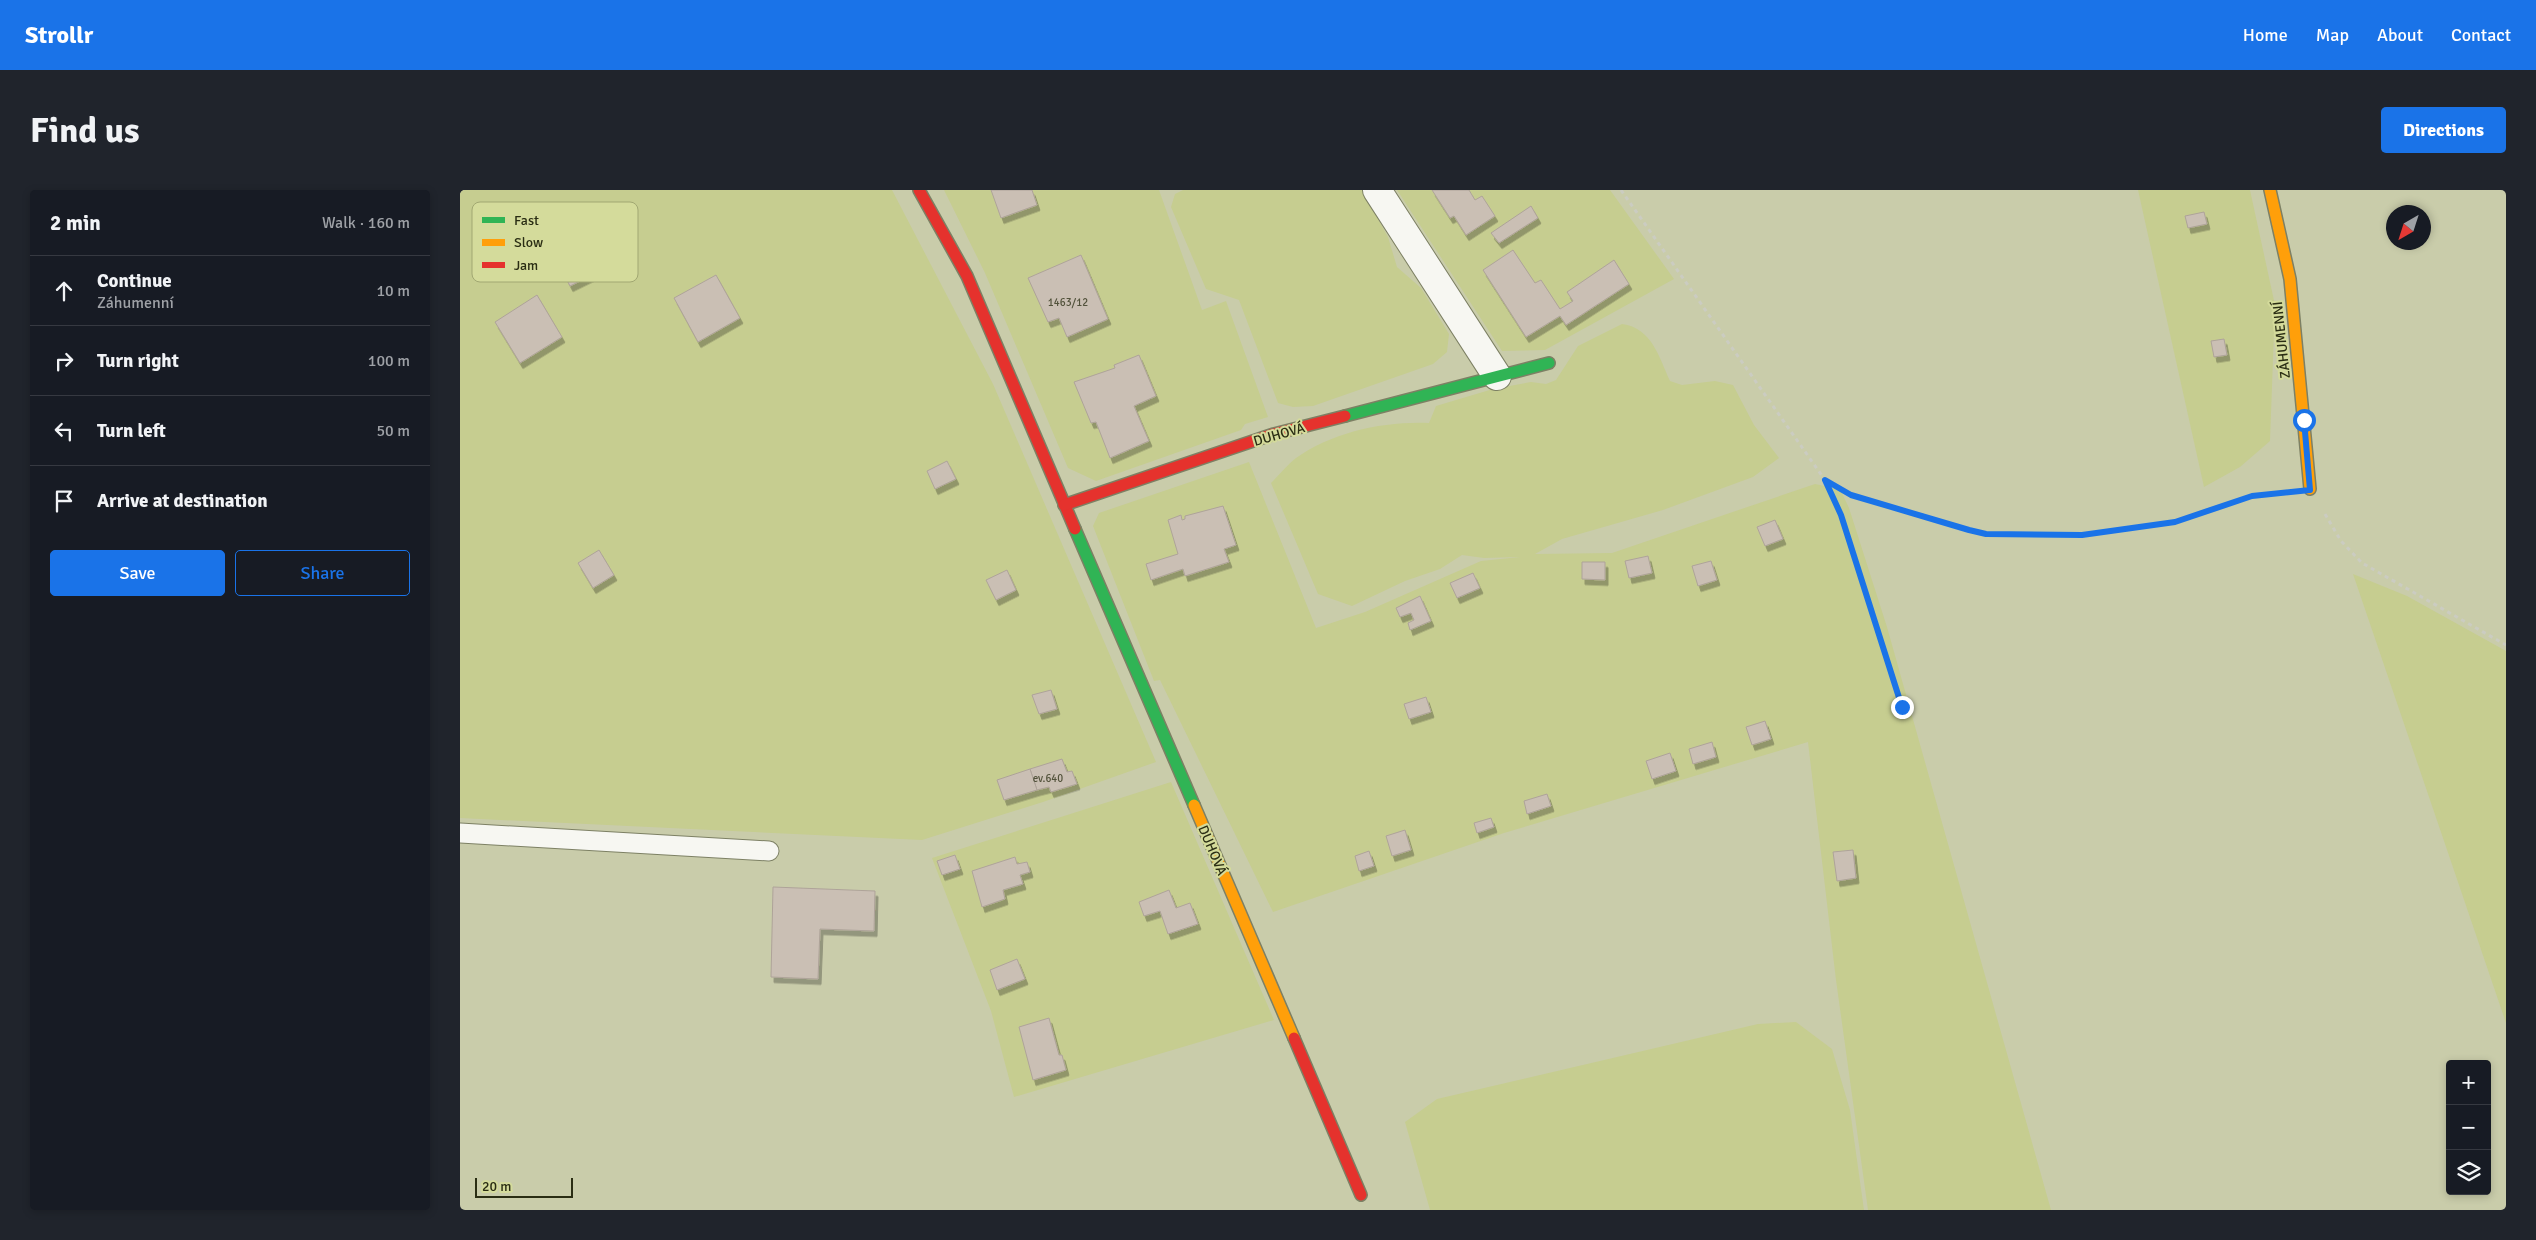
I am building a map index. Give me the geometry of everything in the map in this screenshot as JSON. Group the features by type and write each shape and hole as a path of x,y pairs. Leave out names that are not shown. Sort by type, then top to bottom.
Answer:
{"street":[{"name":"DUHOVÁ","path":"919,190 967,276 1361,1195"},
{"path":"1377,190 1497,376"},
{"name":"ZÁHUMENNÍ","path":"2270,190 2290,279 2310,490"},
{"name":"DUHOVÁ","path":"1064,505 1274,434 1549,363"}],"lane":[{"path":"460,833 769,851"}],"path":[{"path":"1621,190 1825,480 1841,515 1902,707"},
{"path":"1825,480 1851,495 1986,534 2092,534 2175,522 2252,496 2310,490 2341,541 2362,563 2506,645"}],"green space":[{"path":"460,190 892,190 993,384 1156,762 1043,802 922,840 460,818"},
{"path":"944,190 1159,190 1202,310 1226,301 1268,417 1245,424 1241,430 1096,481 1068,468 985,273"},
{"path":"1183,190 1362,190 1388,237 1397,267 1421,288 1449,334 1447,352 1433,364 1313,406 1293,407 1278,403 1239,300 1206,289 1171,207 1175,194"},
{"path":"1397,190 1610,190 1674,279 1545,350 1502,351"},
{"path":"2138,190 2250,190 2275,305 2270,441 2240,467 2204,487"},
{"path":"1622,324 1641,331 1647,337 1658,353 1670,381 1682,385 1715,381 1733,385 1754,425 1779,458 1753,477 1663,510 1562,539 1535,554 1612,553 1815,484 1840,489 1849,508 1887,627 2051,1210 1868,1210 1836,980 1808,742 1504,833 1273,912 1160,680 1154,681 1093,526 1099,513 1249,462 1316,628 1365,612 1481,561 1520,557 1484,558 1462,555 1440,569 1405,581 1352,606 1318,594 1271,483 1296,458 1326,441 1342,435 1377,426 1429,423 1436,406 1493,389 1531,382 1546,384 1556,380 1578,346"},
{"path":"2353,574 2407,596 2506,651 2506,1023"},
{"path":"1171,782 1274,1020 1014,1097 991,1011 932,858"},
{"path":"1796,1022 1832,1049 1850,1110 1864,1210 1430,1210 1405,1122 1437,1099 1758,1024"}],"building":[{"path":"991,190 1032,190 1037,205 1001,218"},
{"path":"1432,190 1469,190 1475,200 1482,196 1495,216 1466,235 1454,216 1450,218"},
{"path":"1531,206 1538,218 1499,243 1491,233"},
{"path":"2204,212 2207,224 2188,228 2185,216"},
{"path":"1513,250 1535,283 1541,280 1560,309 1573,301 1567,292 1614,260 1629,284 1566,325 1560,316 1526,337 1483,270"},
{"path":"1081,255 1108,319 1067,337 1059,318 1048,322 1028,278"},
{"path":"716,275 740,318 698,342 674,298"},
{"path":"568,282 578,282 570,286"},
{"path":"537,295 562,337 520,363 495,322"},
{"path":"2224,339 2227,355 2214,357 2211,341"},
{"path":"1139,355 1156,396 1134,406 1149,441 1110,458 1096,422 1091,423 1074,382 1115,368 1114,365"},
{"path":"947,461 956,479 935,489 927,471"},
{"path":"1223,506 1236,545 1224,549 1229,562 1185,576 1183,569 1151,580 1146,564 1178,554 1168,520 1181,515 1182,520 1185,519 1185,516"},
{"path":"1775,520 1783,539 1765,546 1757,527"},
{"path":"599,550 614,575 593,588 578,563"},
{"path":"1648,556 1652,573 1629,578 1625,561"},
{"path":"1711,561 1717,580 1698,586 1692,566"},
{"path":"1582,562 1605,562 1605,580 1582,579"},
{"path":"1007,570 1016,590 996,600 986,580"},
{"path":"1473,573 1480,588 1457,598 1450,583"},
{"path":"1420,596 1431,621 1410,630 1408,623 1414,620 1411,613 1400,617 1396,608"},
{"path":"1051,690 1057,709 1039,714 1032,695"},
{"path":"1426,697 1431,712 1409,719 1404,704"},
{"path":"1765,721 1771,739 1752,745 1746,727"},
{"path":"1712,742 1716,757 1693,764 1689,749"},
{"path":"1670,753 1676,771 1652,779 1646,761"},
{"path":"1062,759 1067,772 1072,771 1077,784 1051,792 1049,787 1037,790 1030,769"},
{"path":"1030,769 1037,790 1004,800 997,780"},
{"path":"1547,794 1551,806 1527,814 1524,801"},
{"path":"1491,818 1494,827 1477,833 1474,823"},
{"path":"1405,830 1411,850 1392,856 1386,836"},
{"path":"1853,850 1856,878 1837,881 1833,852"},
{"path":"1369,851 1374,866 1359,871 1355,856"},
{"path":"955,855 960,869 942,875 937,861"},
{"path":"1015,857 1017,864 1027,862 1030,872 1020,875 1023,884 1003,890 1005,899 982,907 972,871"},
{"path":"773,887 875,891 874,931 820,929 818,979 771,977"},
{"path":"1169,890 1176,908 1190,903 1198,924 1168,934 1160,911 1144,916 1139,902"},
{"path":"1017,959 1025,979 997,990 990,970"},
{"path":"1049,1018 1059,1055 1062,1055 1066,1070 1033,1080 1019,1027"}],"traffic: fast":[{"path":"1345,416 1549,363"},
{"path":"1075,529 1194,805"}],"traffic: slow":[{"path":"2270,190 2290,279 2310,489"},
{"path":"1194,805 1294,1038"}],"traffic: jam":[{"path":"919,190 967,276 1075,529"},
{"path":"1064,505 1274,434 1345,416"},
{"path":"1294,1038 1361,1195"}],"route":[{"path":"1902,707 1841,515 1825,480 1851,495 1986,534 2082,535 2175,522 2252,496 2310,490 2304,420"}]}
